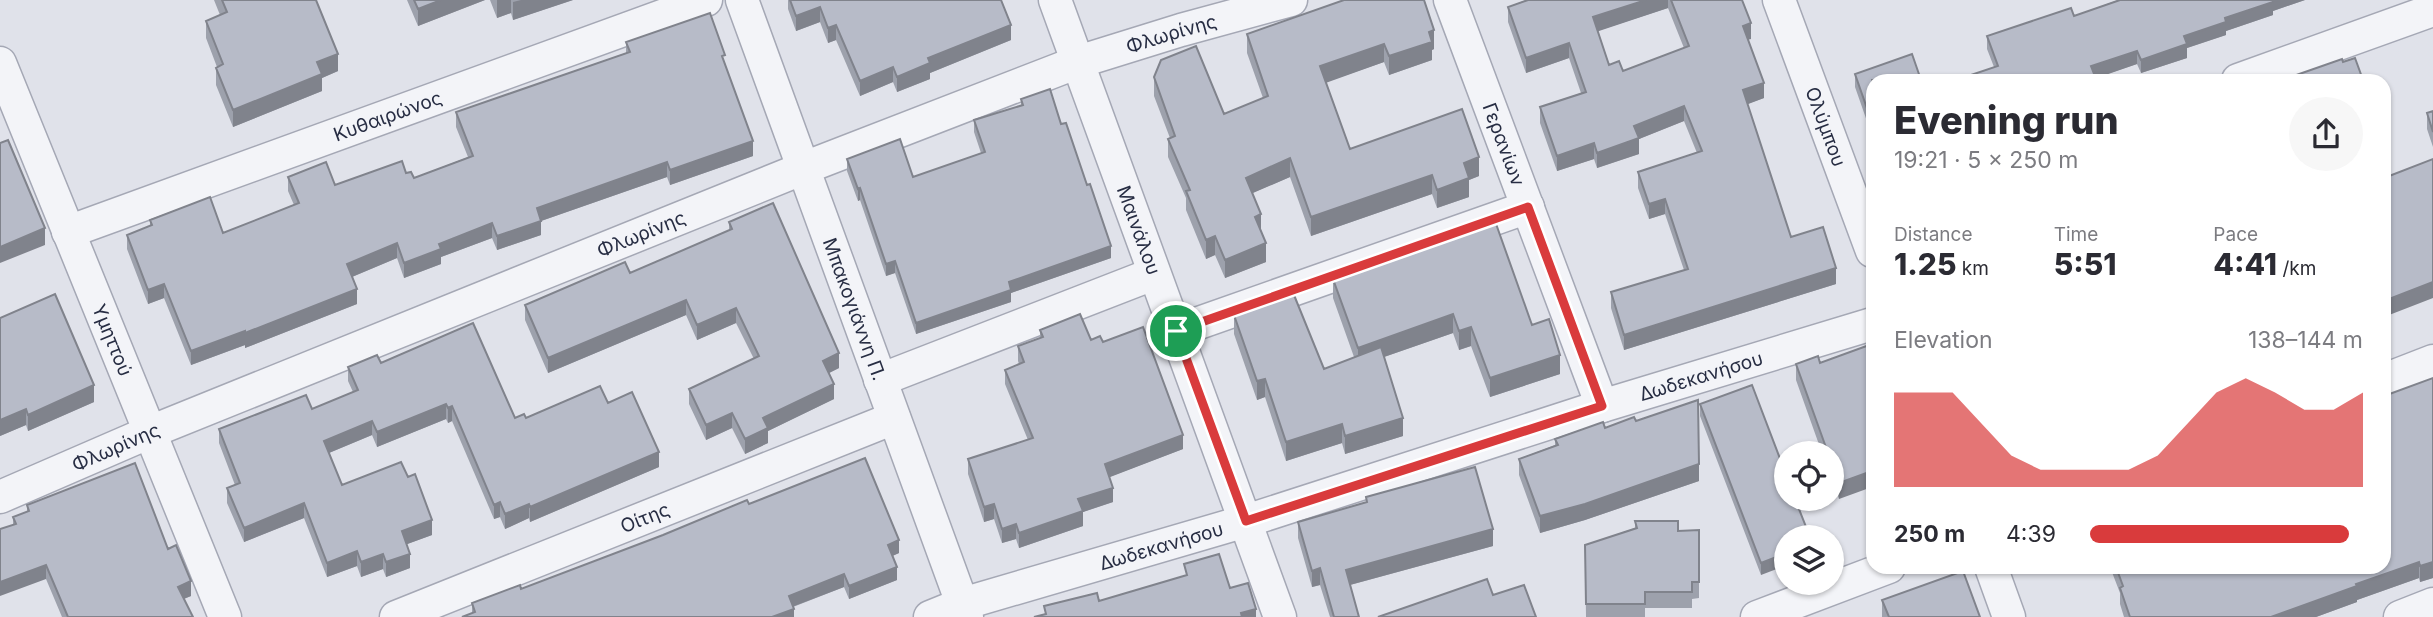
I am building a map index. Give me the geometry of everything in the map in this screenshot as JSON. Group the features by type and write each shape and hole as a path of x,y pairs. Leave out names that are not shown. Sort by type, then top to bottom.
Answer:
{"street":[{"name":"Κυθαιρώνος","path":"68,232 706,0"},
{"name":"Μπακογιάννη Π.","path":"742,0 964,610"},
{"name":"Μαινάλου","path":"1055,0 1280,617"},
{"name":"Φλωρίνης","path":"0,496 150,432 804,168 1078,62 1291,0"},
{"name":"Γερανίων","path":"1450,0 1602,406"},
{"name":"Ολύμπου","path":"1779,0 1866,216"},
{"path":"2255,74 2433,10"},
{"name":"Υμηττού","path":"0,62 8,106 68,232 225,617"},
{"path":"1176,331 1528,207"},
{"path":"880,380 1153,274"},
{"name":"Δωδεκανήσου","path":"930,617 964,610 1602,406 1866,326"},
{"path":"2391,377 2433,361"},
{"name":"Οίτης","path":"396,617 894,418"},
{"path":"1757,617 1871,574"},
{"path":"1994,574 2009,617"},
{"path":"2400,617 2433,604"}],"building":[{"path":"222,0 316,0 338,54 317,62 322,74 233,110 216,68 223,64 206,21 227,12"},
{"path":"414,0 441,0 418,9"},
{"path":"790,0 1001,0 1011,25 928,58 930,63 897,77 893,67 860,81 836,25 828,28 820,7 796,16"},
{"path":"1344,0 1424,0 1434,30 1429,32 1432,42 1389,56 1384,44 1320,66 1350,149 1462,109 1479,157 1464,163 1469,178 1437,190 1432,175 1311,217 1290,158 1246,178 1261,214 1255,217 1266,243 1225,260 1215,236 1206,240 1186,191 1190,190 1168,139 1175,136 1154,77 1161,60 1196,46 1224,114 1268,96 1247,34"},
{"path":"1528,0 1646,0 1593,17 1609,65 1619,61 1623,71 1689,46 1671,0 1742,0 1751,23 1743,26 1764,83 1743,90 1791,237 1823,227 1836,268 1624,335 1611,292 1688,269 1665,199 1649,204 1638,172 1702,151 1684,106 1634,126 1639,138 1597,153 1594,143 1557,156 1540,107 1586,92 1569,43 1526,58 1508,7"},
{"path":"2120,0 2273,0 2225,18 2226,22 2184,36 2187,44 2141,60 2137,51 2091,66 2094,74 1974,74 1998,66 1987,36 2071,8 2074,16"},
{"path":"710,13 725,55 722,56 753,141 670,170 667,162 537,208 541,221 497,236 492,223 439,244 441,249 404,263 397,243 347,264 357,289 191,351 164,284 148,290 127,235 152,225 150,220 210,197 223,233 299,203 288,177 326,162 335,185 402,161 406,173 411,172 414,178 473,156 456,112 630,52 626,42"},
{"path":"1912,54 1919,74 1866,74 1866,105 1855,74"},
{"path":"2355,58 2361,74 2299,74 2342,59 2343,62"},
{"path":"1050,89 1061,124 1066,123 1087,185 1090,184 1111,246 1009,282 1011,290 916,323 895,261 886,264 847,159 900,139 913,177 985,152 974,120 1023,105 1021,99"},
{"path":"2433,111 2433,132 2427,113"},
{"path":"8,140 45,228 0,247 0,143"},
{"path":"2433,159 2433,282 2391,298 2391,175"},
{"path":"773,203 839,353 823,361 834,384 763,418 768,428 745,439 732,413 706,425 689,389 759,356 736,308 697,325 686,300 548,358 525,305 625,262 630,273 732,229 729,222"},
{"path":"1495,221 1532,325 1549,319 1560,355 1490,378 1471,327 1459,331 1453,314 1358,348 1333,279"},
{"path":"55,294 94,385 28,415 26,409 0,420 0,318"},
{"path":"1294,295 1324,369 1381,347 1403,418 1345,436 1342,424 1286,442 1265,379 1257,381 1234,315"},
{"path":"1080,314 1091,340 1100,336 1103,342 1143,327 1183,435 1105,464 1113,488 1078,499 1083,511 1019,533 1016,524 1002,529 994,504 984,507 968,459 1033,438 1005,370 1024,362 1018,346 1043,337 1040,330"},
{"path":"473,323 515,418 524,414 526,418 600,386 608,403 632,392 659,452 530,507 529,504 505,514 500,502 494,505 452,406 448,408 446,404 377,432 372,421 324,441 342,485 401,462 408,477 415,474 432,520 402,531 410,554 386,562 383,554 361,562 357,551 327,563 304,503 244,528 227,488 240,483 219,429 306,395 312,409 358,390 348,367 377,355 381,363"},
{"path":"1866,346 1866,473 1844,481 1844,441 1824,441 1796,364 1818,356 1820,363"},
{"path":"2433,378 2433,562 2420,566 2419,562 2391,572 2391,393"},
{"path":"1752,385 1774,443 1774,511 1800,511 1805,525 1774,525 1774,558 1761,563 1700,404"},
{"path":"1698,400 1699,464 1585,504 1540,516 1519,459 1558,445 1555,439 1603,422 1605,428 1634,417 1636,421"},
{"path":"865,458 899,540 888,545 897,567 849,586 844,574 789,596 794,609 772,617 462,617 475,612 472,603 520,585 521,589 747,500 749,504"},
{"path":"135,463 168,549 176,545 191,581 178,587 193,617 68,617 46,565 0,582 0,529 16,524 13,517 29,511 27,505"},
{"path":"1475,467 1493,529 1346,570 1359,617 1334,617 1320,568 1312,571 1298,522 1367,502 1366,497"},
{"path":"1635,521 1678,521 1678,531 1699,530 1699,582 1692,582 1692,592 1645,592 1645,604 1586,604 1585,545 1637,528"},
{"path":"1219,554 1230,588 1248,583 1256,609 1241,613 1242,617 1034,617 1046,614 1044,606 1097,593 1099,601 1187,575 1184,564"},
{"path":"1955,574 1964,574 1980,617 1889,617 1882,600"},
{"path":"2119,574 2385,574 2271,617 2130,617 2120,588 2123,586"},
{"path":"1487,579 1493,595 1524,585 1536,617 1378,617"}],"route":[{"path":"1528,207 1602,406 1246,521 1176,331 1528,207"}]}
